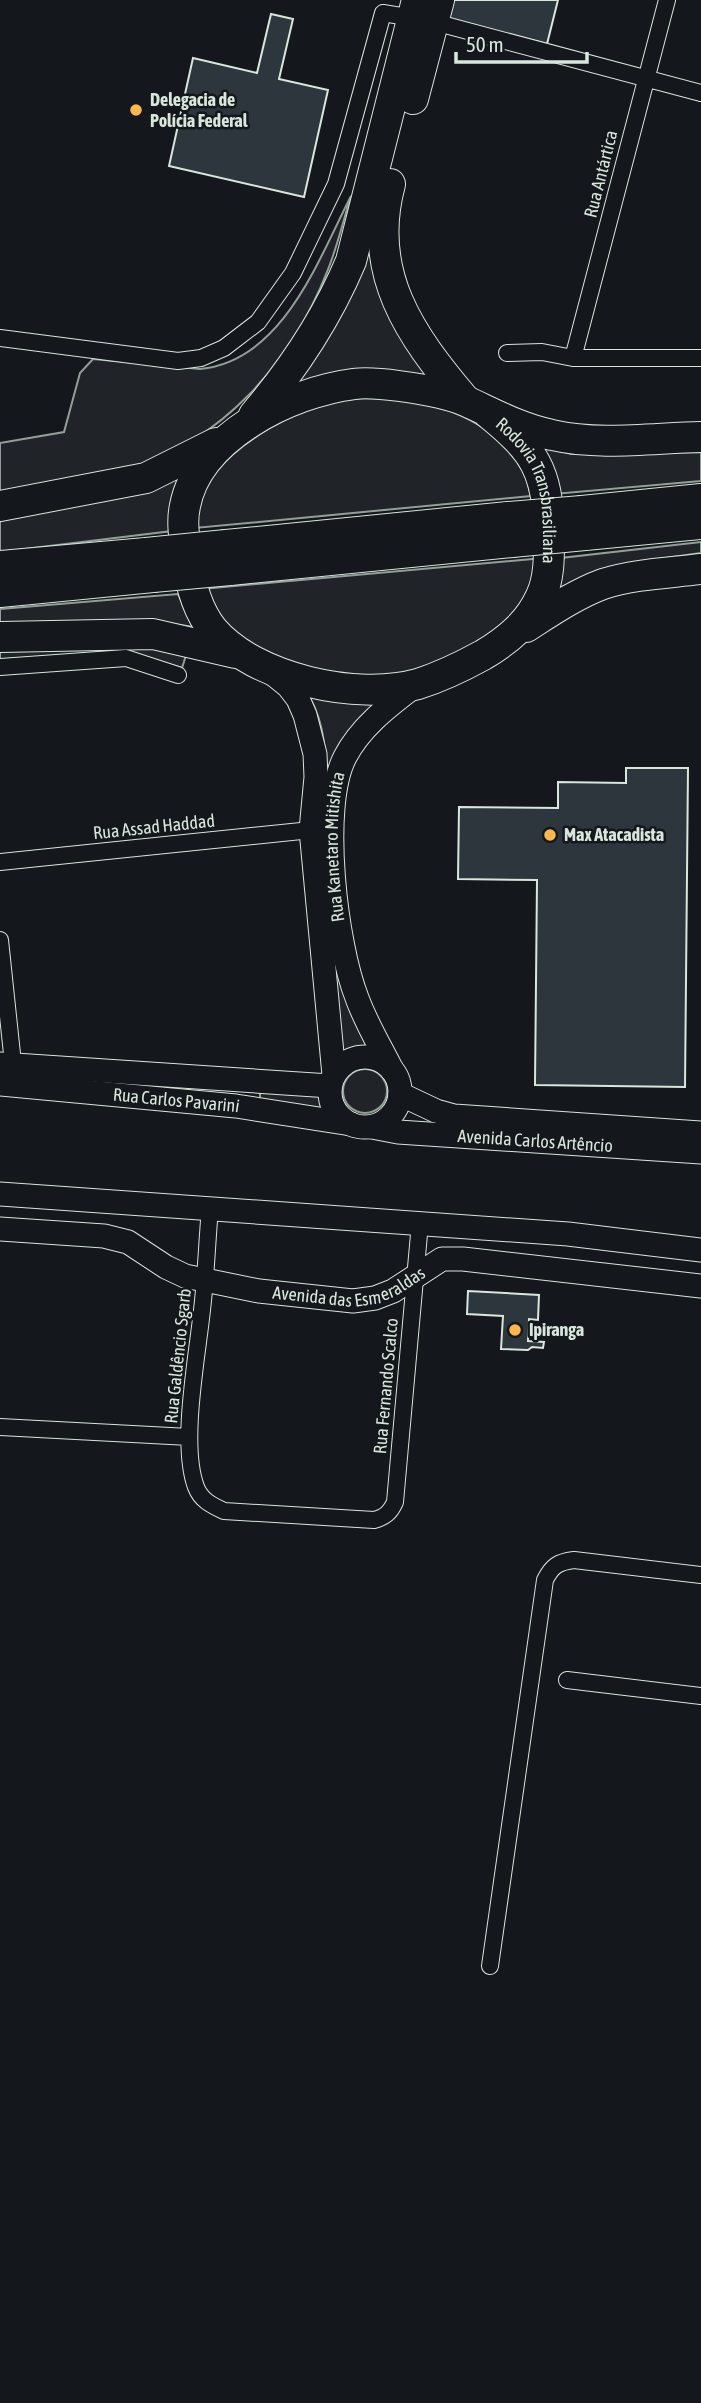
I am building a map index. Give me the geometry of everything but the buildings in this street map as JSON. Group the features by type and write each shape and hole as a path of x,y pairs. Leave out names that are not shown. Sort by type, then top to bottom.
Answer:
{"highway":[{"name":"Rodovia Transbrasiliana","path":"426,10 383,220 388,275 405,320 422,348 476,406 523,444 538,466 545,487 549,526 547,574 542,593 532,613 514,634 470,662 416,684 377,690 337,687 313,682 253,660 211,627 194,592 187,562 184,506 194,482 295,365 337,294 351,261 426,10"},
{"name":"Rodovia Transbrasiliana","path":"238,429 309,395 354,384 401,386 476,406"},
{"path":"476,406 528,428 575,439 701,437"},
{"path":"0,506 146,478 191,457 238,429"},
{"path":"584,523 701,499"},
{"path":"0,592 150,565 228,557 584,523 701,524"},
{"path":"0,566 150,565"},
{"path":"514,634 575,597 602,585 701,569"},
{"path":"0,636 153,634 253,660"}],"main road":[{"name":"Rua Kanetaro Mitishita","path":"253,660 288,686 298,699 311,734 316,777 311,830 333,1052 332,1080"},
{"name":"Rua Kanetaro Mitishita","path":"393,1070 356,996 343,950 332,850 335,786 345,756 357,738 387,706 416,684"},
{"path":"373,1057 393,1070 400,1085 400,1094 398,1105 391,1115 383,1122 361,1125 341,1118 330,1097 332,1080 341,1066 350,1059 373,1057"},
{"name":"Rua Carlos Pavarini","path":"7,1075 238,1081 332,1080"},
{"name":"Rua Carlos Pavarini","path":"7,1075 361,1125"},
{"path":"236,1106 238,1081"},
{"name":"Avenida Carlos Artêncio","path":"400,1094 436,1111 454,1116 701,1133"},
{"name":"Avenida Carlos Artêncio","path":"361,1125 398,1132 701,1152"},
{"path":"0,1194 568,1234 701,1250"},
{"name":"Avenida das Esmeraldas","path":"0,1229 104,1236 128,1242 185,1276 259,1291 353,1301 375,1298 442,1259 463,1259 701,1286"}],"street":[{"name":"Rua Antártica","path":"573,358 667,0"},
{"path":"0,338 178,361 201,358 224,348 258,322 293,273 336,184 383,13 426,10 645,79 701,93"},
{"path":"507,353 542,352 573,358 701,358"},
{"path":"0,667 126,658 178,675"},
{"name":"Rua Assad Haddad","path":"0,862 311,830"},
{"path":"0,940 7,1075"},
{"name":"Rua Galdêncio Sgarb","path":"208,1504 197,1491 192,1474 189,1437 210,1208"},
{"name":"Rua Fernando Scalco","path":"208,1504 223,1511 374,1520 384,1517 391,1510 395,1502 420,1223"},
{"path":"0,1427 189,1437"},
{"path":"489,1966 545,1580 559,1562 574,1560 701,1575"},
{"path":"567,1680 701,1696"}],"shaded area":[{"path":"351,196 327,272 294,338 249,395 222,419 161,458 126,471 0,494 0,443 64,432 80,373 93,359 200,369 229,362 254,348 276,328 294,304 311,277"},
{"path":"367,232 438,380 296,387"},
{"path":"365,398 421,403 474,422 519,460 531,496 195,528 203,492 215,473 238,450 285,420 318,405"},
{"path":"534,443 571,454 701,452 701,481 554,494"},
{"path":"181,475 172,531 0,552 0,513"},
{"path":"701,542 701,553 630,563 558,588 561,558"},
{"path":"544,558 521,610 469,651 394,677 322,676 234,638 202,589"},
{"path":"178,594 193,627 162,622 0,622 0,609"},
{"path":"0,645 188,649 182,668 132,653 0,661"},
{"path":"304,689 384,698 328,786 320,723"},
{"path":"331,945 372,1049 362,1047 342,1052"},
{"path":"365,1069 380,1076 387,1091 380,1106 365,1113 350,1106 343,1091 350,1076"},
{"path":"260,1091 320,1096 325,1115 260,1099"}],"place":[{"name":"Delegacia de Polícia Federal","path":"136,110"},
{"name":"Max Atacadista","path":"550,835"},
{"name":"Ipiranga","path":"515,1330"}]}
